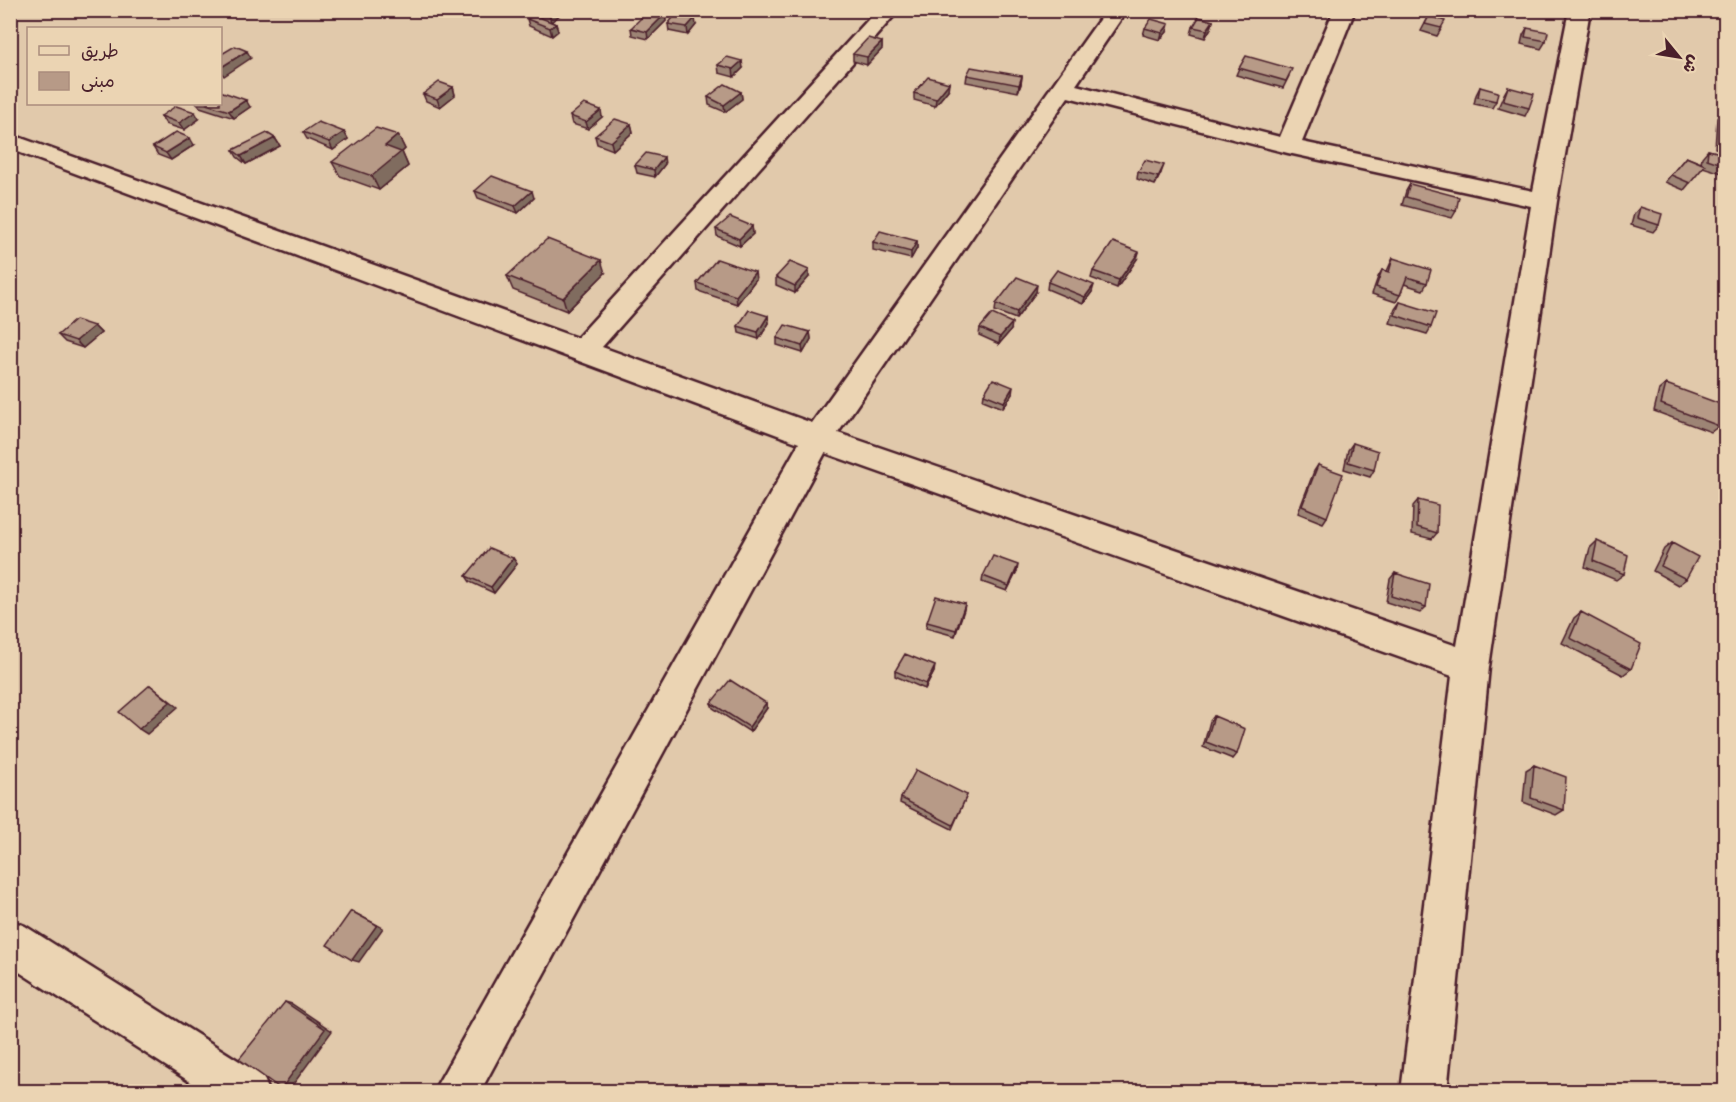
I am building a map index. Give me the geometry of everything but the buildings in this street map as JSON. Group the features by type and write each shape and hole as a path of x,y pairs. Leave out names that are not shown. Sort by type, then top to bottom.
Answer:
{"street":[{"path":"581,352 889,10"},
{"path":"455,1092 818,438 1117,10"},
{"path":"1288,146 1345,10"},
{"path":"1424,1092 1470,667 1544,201 1580,10"},
{"path":"1064,89 1288,146 1544,201"},
{"path":"10,141 818,438 1470,667"},
{"path":"10,941 247,1092"}]}
